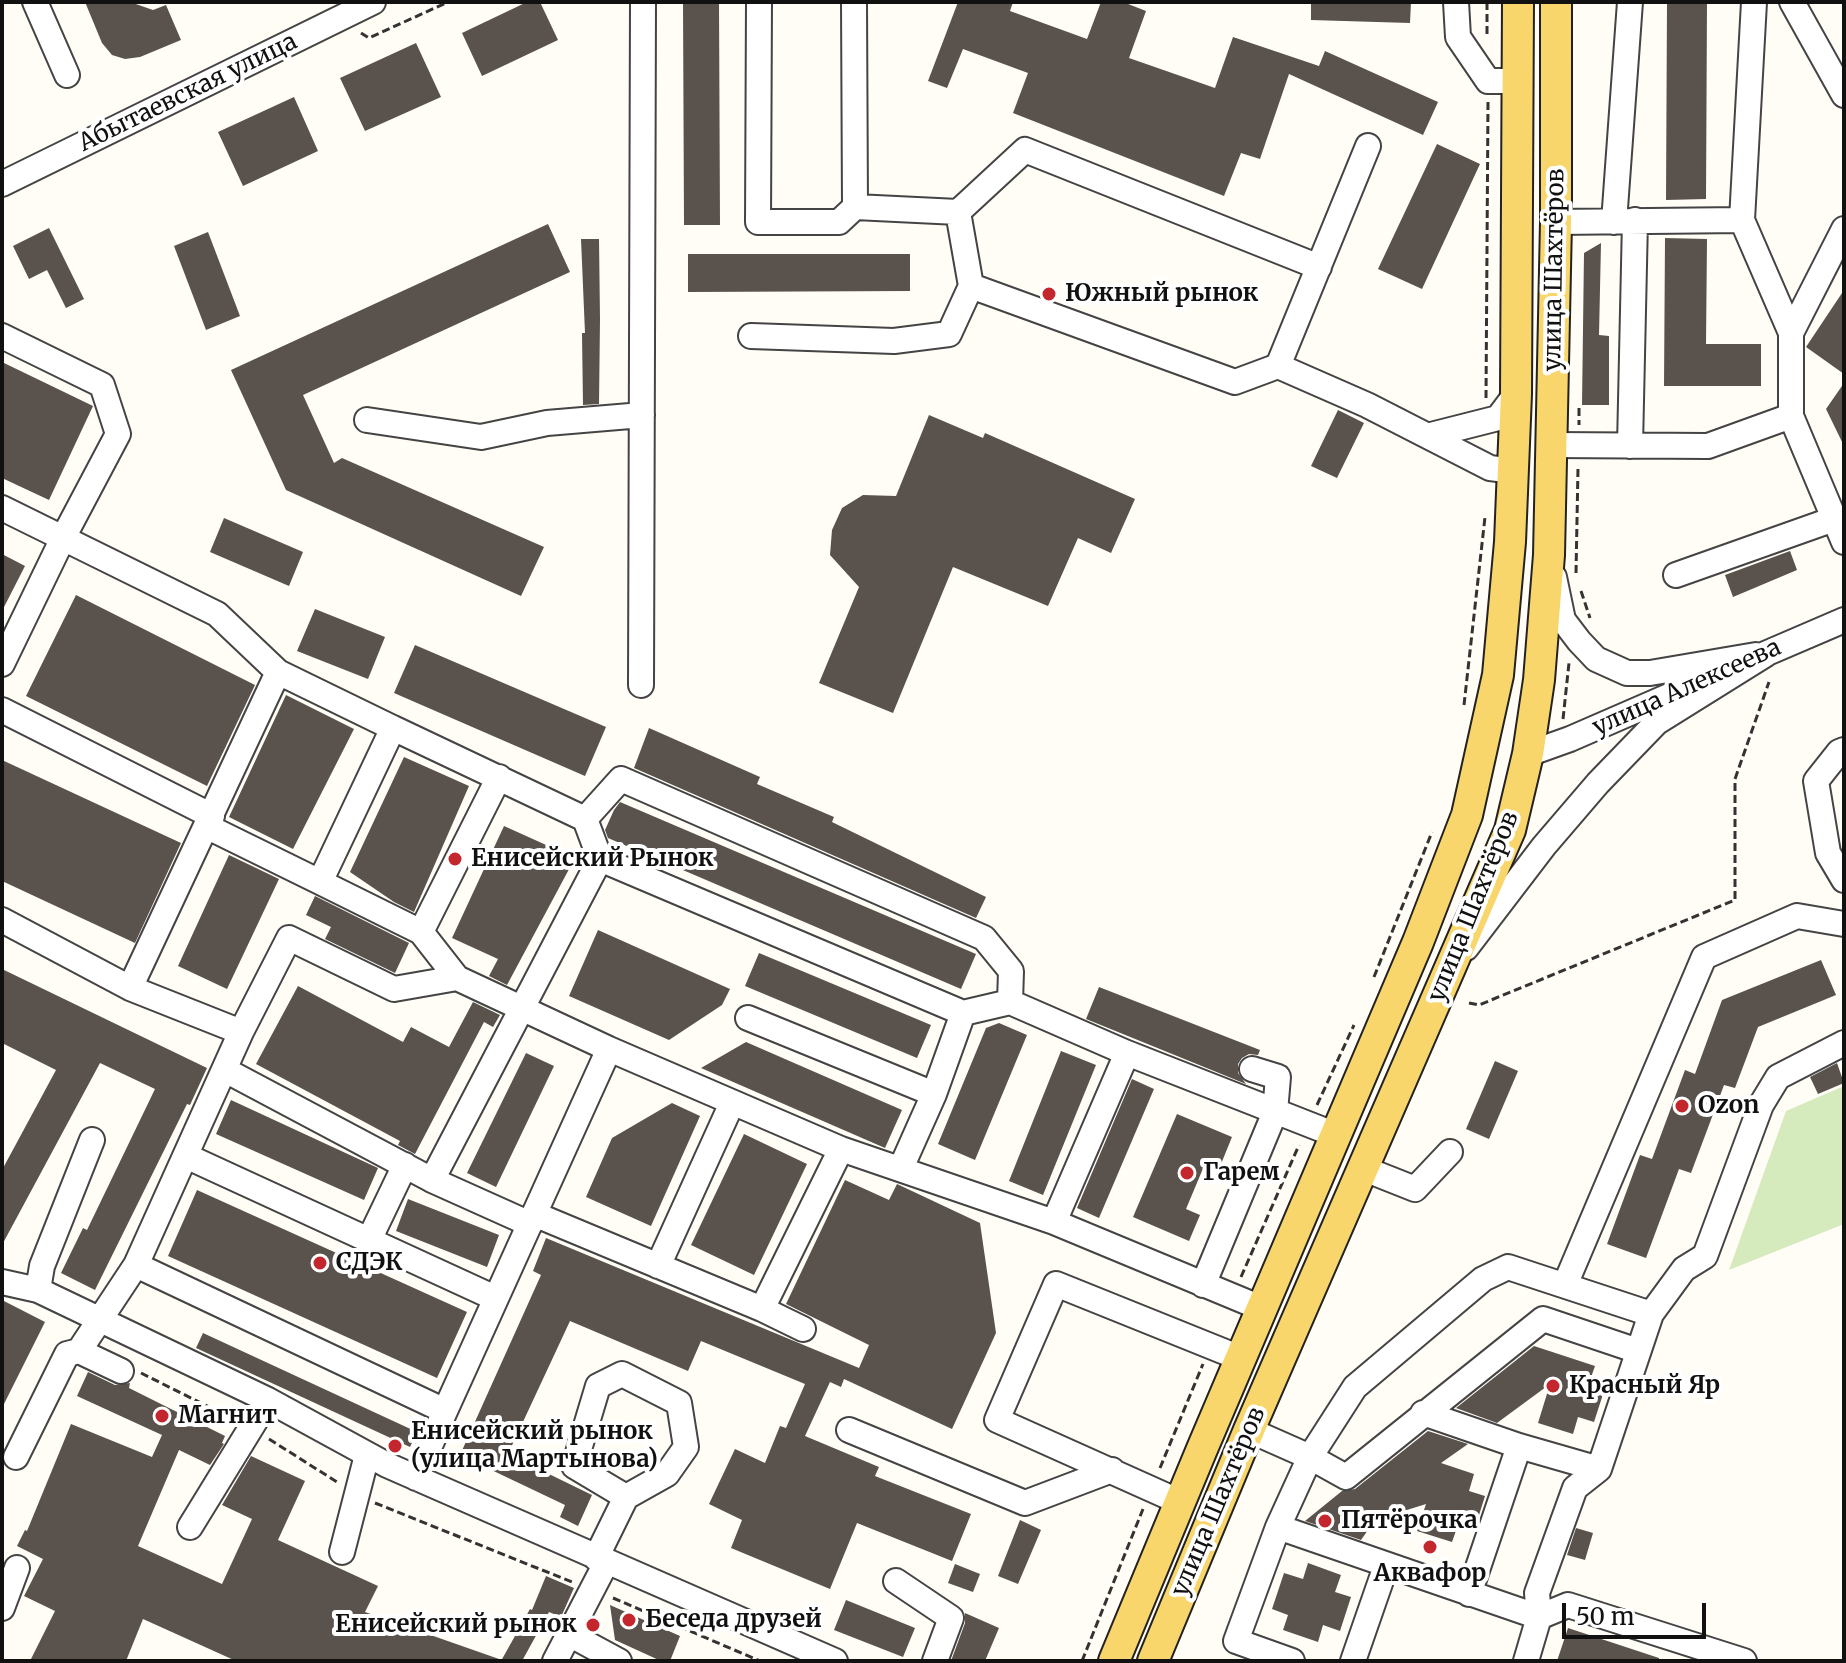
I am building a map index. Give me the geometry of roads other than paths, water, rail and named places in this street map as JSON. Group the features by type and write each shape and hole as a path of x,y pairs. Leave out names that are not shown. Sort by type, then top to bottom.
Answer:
{"main road":[{"name":"улица Шахтёров","path":"1114,1661 1261,1308 1322,1130 1418,942 1467,815 1498,675 1514,471 1518,2"},
{"name":"улица Шахтёров","path":"1153,1661 1249,1430 1510,830 1528,754 1539,680 1549,555 1556,222 1556,2"},
{"path":"1484,745 1528,754"}],"street":[{"path":"35,2 67,75"},
{"name":"Абытаевская улица","path":"2,184 346,8 373,2"},
{"path":"641,685 643,2"},
{"path":"759,2 758,222 839,222 855,207 958,212 1025,150 1319,267"},
{"path":"854,2 855,207"},
{"path":"1456,2 1458,37 1488,81 1518,81"},
{"path":"1630,2 1624,221 1630,446"},
{"path":"1754,2 1742,220 1791,333 1791,416 1844,542"},
{"path":"1792,2 1844,95"},
{"path":"1278,366 1368,146"},
{"path":"751,336 894,341 949,334 971,286 958,212"},
{"path":"1556,222 1742,220"},
{"path":"1791,333 1844,229"},
{"path":"971,286 1235,382 1278,366 1431,435 1490,468 1514,471"},
{"path":"2,336 102,385 118,434 2,664"},
{"path":"1431,435 1498,418 1516,394"},
{"path":"367,420 481,437 547,423 642,415"},
{"path":"1553,445 1708,446 1791,416"},
{"path":"2,508 217,614 278,672 585,819 600,859 963,1013 1010,1002 1127,1053 1322,1130"},
{"path":"1676,575 1834,519"},
{"path":"1549,555 1563,620 1596,659 1627,673 1650,673 1766,654"},
{"name":"улица Алексеева","path":"1528,754 1570,739 1844,620"},
{"path":"1450,969 1544,846 1598,783 1657,722 1766,654"},
{"path":"130,988 278,672"},
{"path":"2,710 320,882 421,932 457,978 609,1049 841,1149 1054,1222 1261,1308"},
{"path":"320,882 393,728"},
{"path":"1844,750 1816,781 1828,853 1844,880"},
{"path":"421,932 499,777"},
{"path":"585,819 621,779 984,938 1011,971 1010,1002"},
{"path":"432,1180 600,859"},
{"path":"1565,1285 1704,957 1797,916 1844,924"},
{"path":"2,920 130,988 241,1032"},
{"path":"79,1351 136,1265 241,1032 289,938 394,989 457,978"},
{"path":"901,1168 934,1094 963,1013"},
{"path":"748,1018 934,1094"},
{"path":"1526,1661 1539,1617 1537,1593 1575,1488 1599,1469 1651,1314 1684,1269 1705,1256 1761,1105 1778,1077 1844,1043"},
{"path":"416,1478 609,1049"},
{"path":"1054,1222 1127,1053"},
{"path":"1203,1285 1275,1112 1278,1077 1252,1069"},
{"path":"225,1070 432,1180 658,1266 803,1329"},
{"path":"658,1266 732,1103"},
{"path":"38,1290 42,1266 92,1140"},
{"path":"762,1309 841,1149"},
{"path":"1362,1168 1415,1189 1450,1152"},
{"path":"186,1156 495,1298"},
{"path":"369,1240 405,1165"},
{"path":"136,1265 445,1411"},
{"path":"1292,1661 1236,1641 1278,1527 1310,1457 1355,1387 1483,1279 1508,1267 1651,1314"},
{"path":"3,1281 38,1290 99,1319 268,1400 367,1455 416,1478 835,1661"},
{"path":"1180,1502 997,1420 1056,1284 1240,1358"},
{"path":"1249,1430 1346,1477 1543,1319 1638,1351"},
{"path":"16,1457 67,1354 79,1351 121,1371"},
{"path":"555,1661 601,1561 626,1497 667,1474 686,1447 679,1403 622,1374 598,1386 574,1466 626,1497"},
{"path":"190,1527 268,1400"},
{"path":"1423,1413 1599,1469"},
{"path":"849,1430 1025,1503 1112,1470"},
{"path":"1469,1594 1519,1446"},
{"path":"342,1552 367,1455"},
{"path":"1278,1527 1539,1617 1568,1605 1744,1661"},
{"path":"1353,1661 1386,1566"},
{"path":"2,1608 17,1568"},
{"path":"896,1581 951,1618 935,1661"},
{"path":"569,1634 619,1661"}],"place":[{"name":"Южный рынок","path":"1049,294"},
{"name":"Енисейский Рынок","path":"455,859"},
{"name":"Ozon","path":"1682,1106"},
{"name":"Гарем","path":"1187,1173"},
{"name":"СДЭК","path":"320,1263"},
{"name":"Красный Яр","path":"1553,1386"},
{"name":"Магнит","path":"162,1416"},
{"name":"Енисейский рынок (улица Мартынова)","path":"395,1446"},
{"name":"Пятёрочка","path":"1325,1521"},
{"name":"Аквафор","path":"1430,1547"},
{"name":"Беседа друзей","path":"629,1620"},
{"name":"Енисейский рынок","path":"593,1625"}]}
